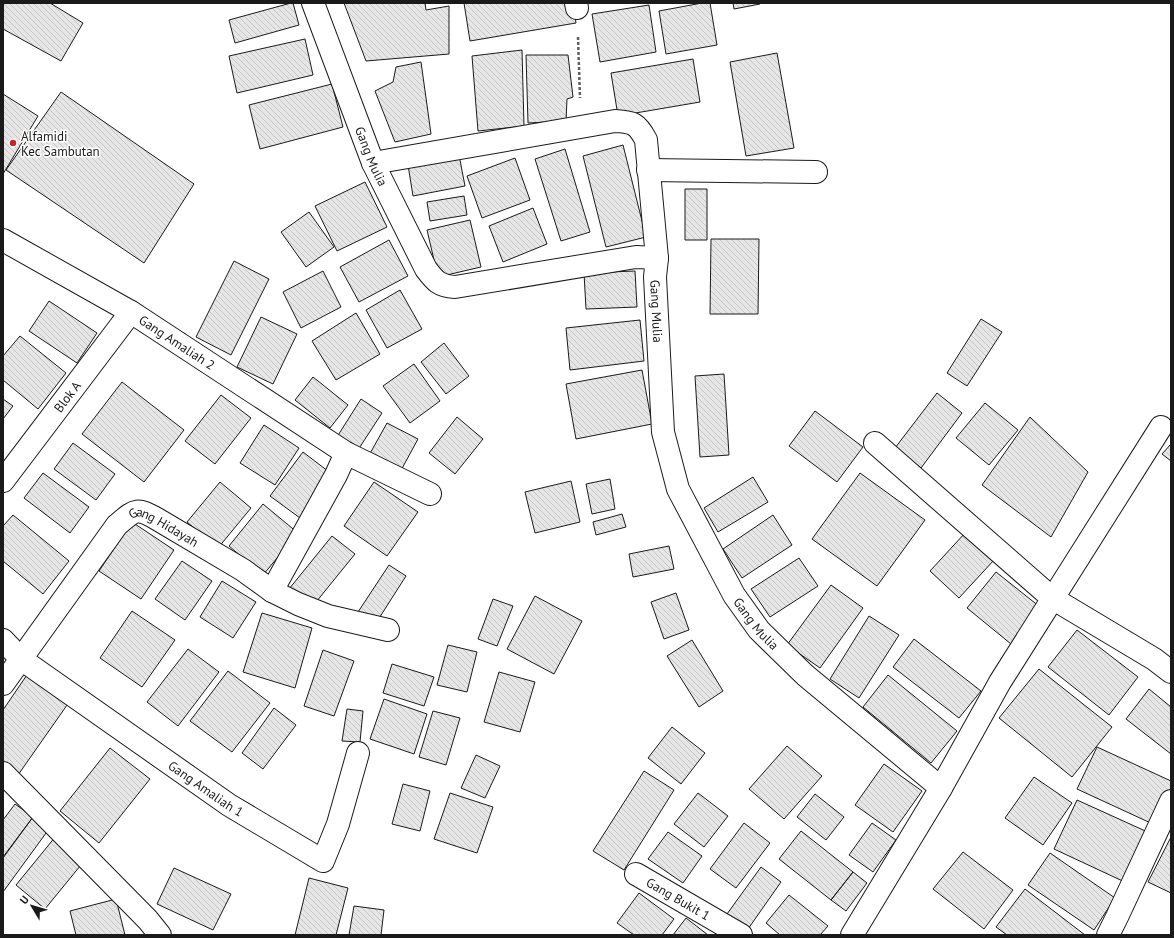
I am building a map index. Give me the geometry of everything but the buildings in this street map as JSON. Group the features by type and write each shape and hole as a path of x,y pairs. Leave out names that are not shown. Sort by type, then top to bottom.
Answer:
{"street":[{"name":"Gang Mulia","path":"313,3 373,164 426,269 438,283 455,287 636,257 656,258 655,277 663,432 678,490 713,556 734,595 759,630 805,676 941,788"},
{"path":"373,164 615,121 630,122 636,125 646,140 656,258"},
{"path":"648,170 816,172"},
{"name":"Gang Amaliah 2","path":"3,240 131,312 346,453 430,494"},
{"name":"Blok A","path":"3,481 131,312"},
{"path":"852,935 941,788 1000,682 1161,427"},
{"path":"875,443 1052,598 1154,659 1171,672"},
{"path":"272,590 336,475 346,453"},
{"name":"Gang Hidayah","path":"3,684 117,525 136,511 145,512 243,570 272,590 298,604 328,616 388,630"},
{"name":"Gang Amaliah 1","path":"3,640 21,659 229,806 323,861 338,824 358,752"},
{"path":"3,773 148,920 160,935"},
{"path":"1108,935 1171,801"},
{"name":"Gang Bukit 1","path":"636,874 741,935"}],"path":[{"path":"577,6 580,127"}],"place":[{"name":"Alfamidi Kec Sambutan","path":"13,143"}]}
